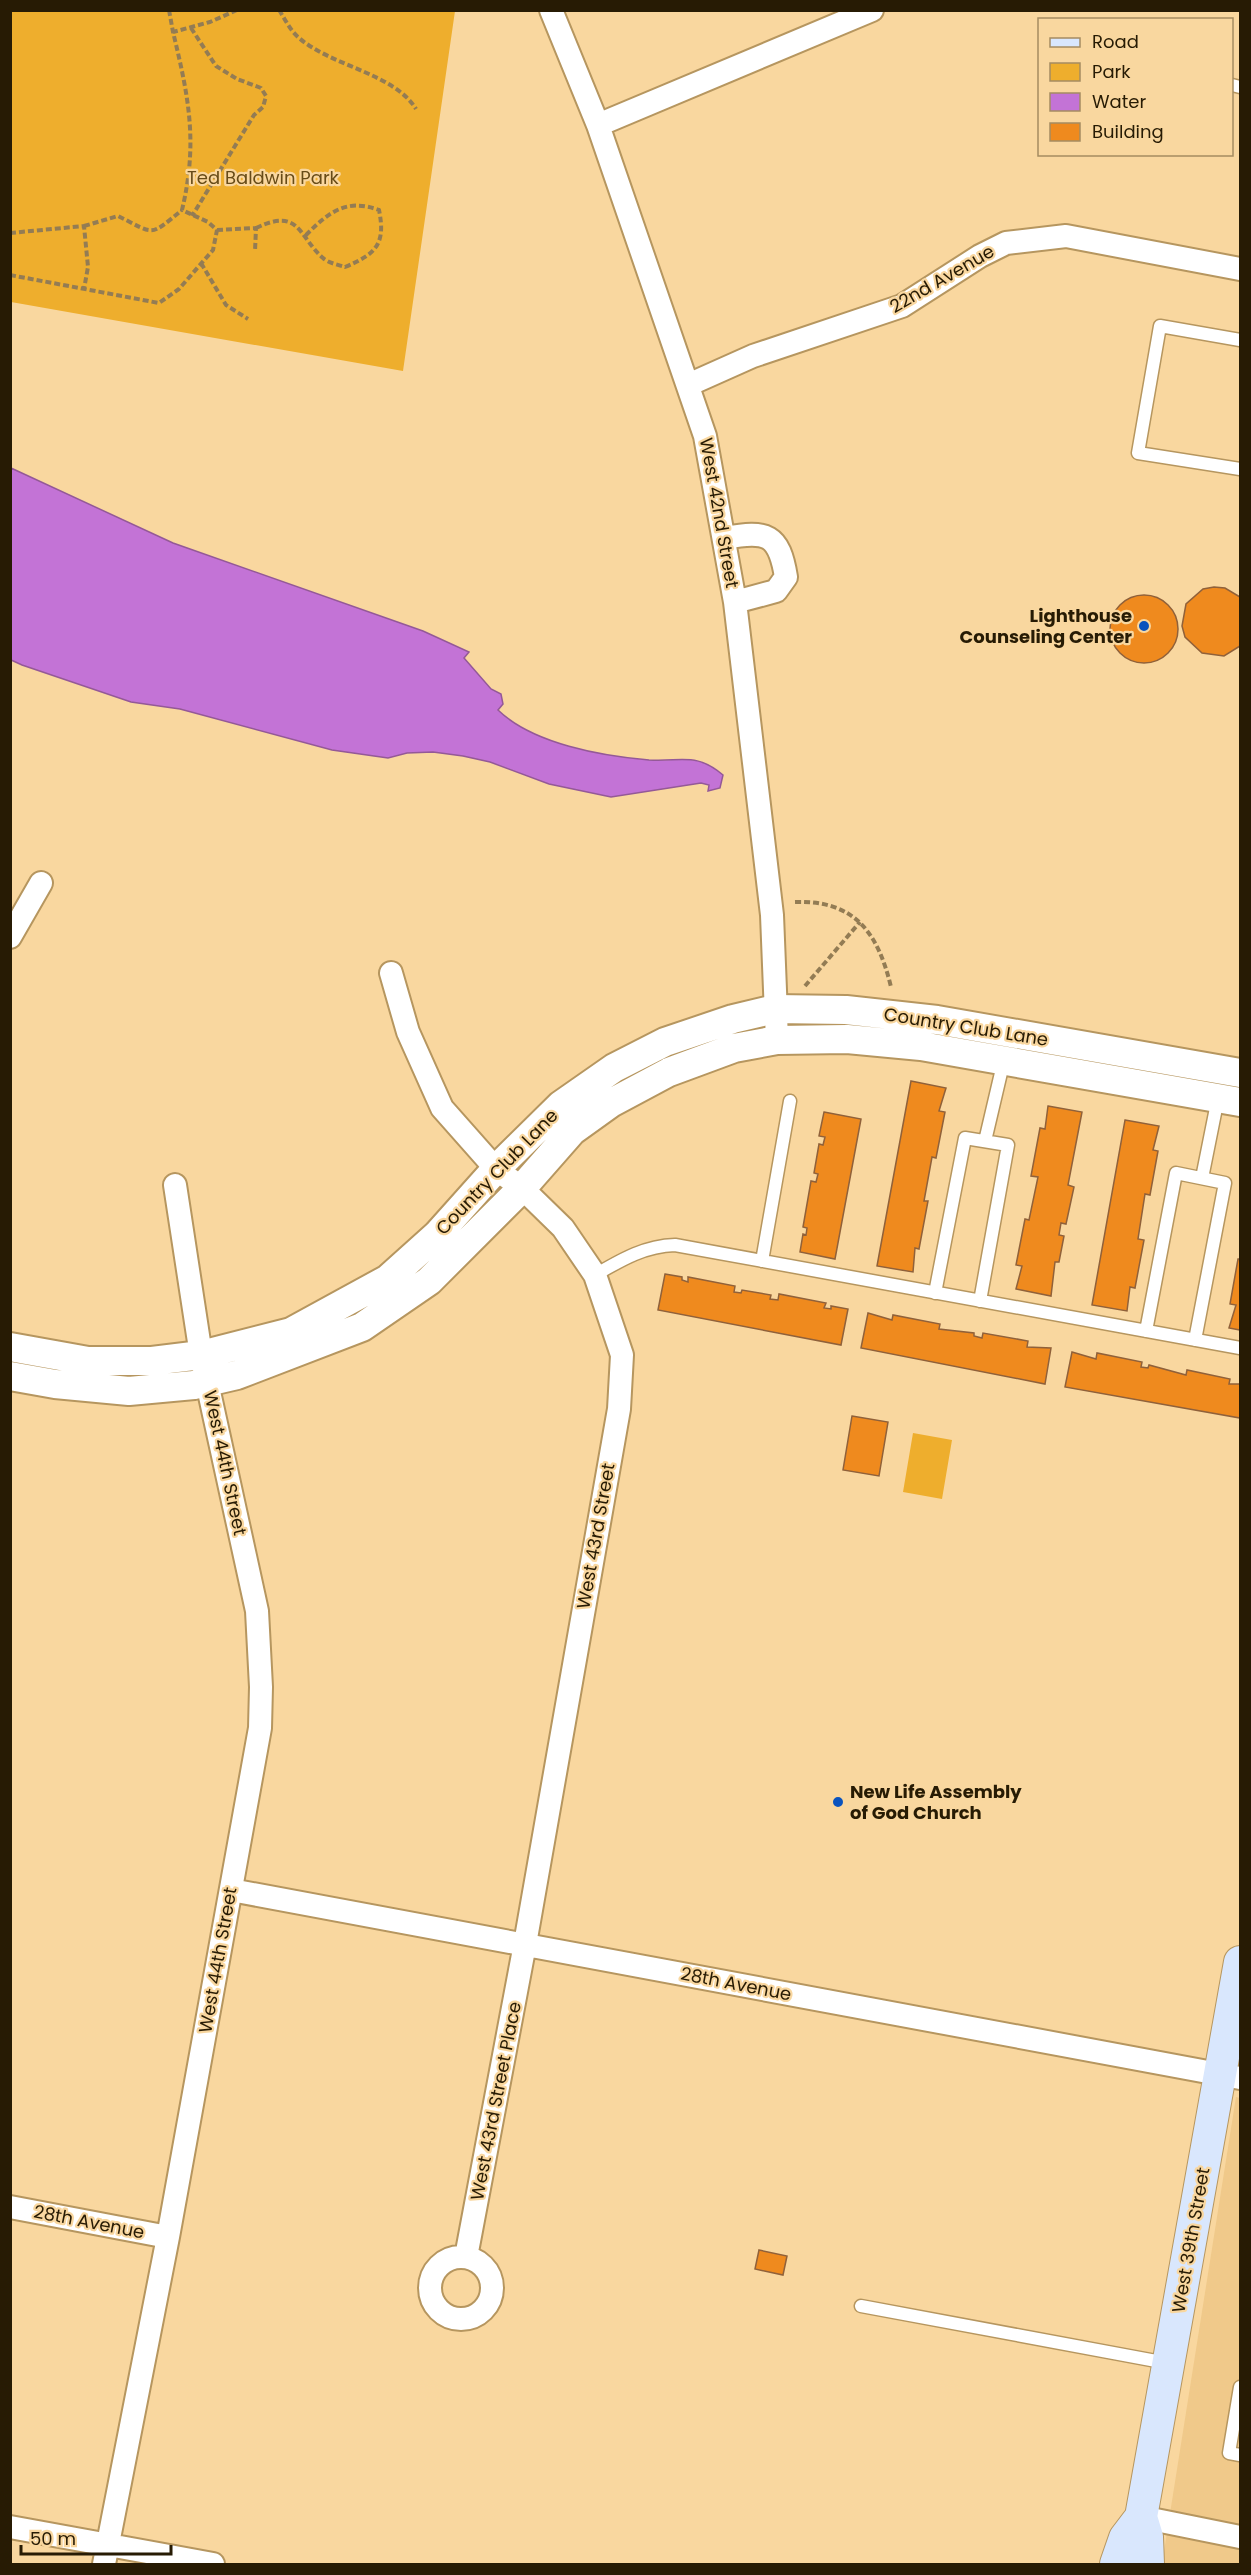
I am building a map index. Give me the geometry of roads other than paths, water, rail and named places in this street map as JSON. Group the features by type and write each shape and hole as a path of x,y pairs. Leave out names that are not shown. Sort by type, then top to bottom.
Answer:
{"main road":[{"name":"West 39th Street","path":"1148,2565 1146,2537 1141,2517 1169,2364 1231,2076 1240,1962"},
{"name":"West 39th Street","path":"1116,2565 1125,2538 1141,2517"}],"street":[{"name":"West 42nd Street","path":"551,10 598,125 705,436 735,602 772,915 777,1040"},
{"path":"598,125 872,10"},
{"name":"22nd Avenue","path":"688,385 753,356 902,306 980,256 1006,243 1066,236 1240,268"},
{"path":"725,538 746,534 766,536 782,552 786,578 776,591 735,602"},
{"path":"10,937 41,883"},
{"path":"391,972 412,1042 442,1108 496,1169"},
{"name":"Country Club Lane","path":"10,1347 88,1361 152,1360 201,1355 291,1332 388,1279 437,1235 496,1169 561,1105 614,1068 665,1042 733,1019 775,1009 846,1010 937,1020 1005,1046 1229,1100"},
{"name":"Country Club Lane","path":"10,1376 55,1384 129,1391 208,1382 237,1375 362,1327 429,1281 522,1188 572,1131 611,1103 669,1072 734,1048 777,1040 846,1039 921,1046 1005,1046 1240,1073"},
{"name":"West 43rd Street","path":"496,1169 522,1188 563,1228 595,1275 622,1355 619,1409 525,1944"},
{"name":"West 44th Street","path":"106,2554 168,2237 260,1728 261,1687 257,1611 201,1355 175,1185"},
{"name":"28th Avenue","path":"231,1890 1231,2076"},
{"name":"West 43rd Street Place","path":"466,2258 525,1944"},
{"name":"28th Avenue","path":"10,2206 168,2237"},
{"path":"1141,2517 1240,2537"},
{"path":"10,2527 106,2554 213,2565"}],"lane":[{"path":"1240,340 1160,326 1138,453 1240,469"},
{"path":"985,1141 1005,1046"},
{"path":"1202,1178 1229,1100"},
{"path":"762,1261 790,1101"},
{"path":"935,1293 965,1138 1008,1145 980,1301"},
{"path":"1146,1331 1176,1173 1225,1183 1195,1340"},
{"path":"595,1275 635,1253 656,1246 675,1245 1240,1348"},
{"path":"861,2306 1169,2364"},
{"path":"1240,2387 1229,2453 1240,2455"}],"water":[{"path":"11,468 173,543 423,631 469,652 464,658 491,689 501,694 503,704 498,710 530,732 569,746 610,755 705,763 723,775 720,788 708,791 709,785 701,783 611,797 549,784 490,762 463,756 433,752 407,753 388,758 332,750 180,709 131,702 22,665 11,660"}],"place":[{"name":"Lighthouse Counseling Center","path":"1144,626"},
{"name":"New Life Assembly of God Church","path":"838,1802"}],"park label":[{"name":"Ted Baldwin Park","path":"263,178"}]}
